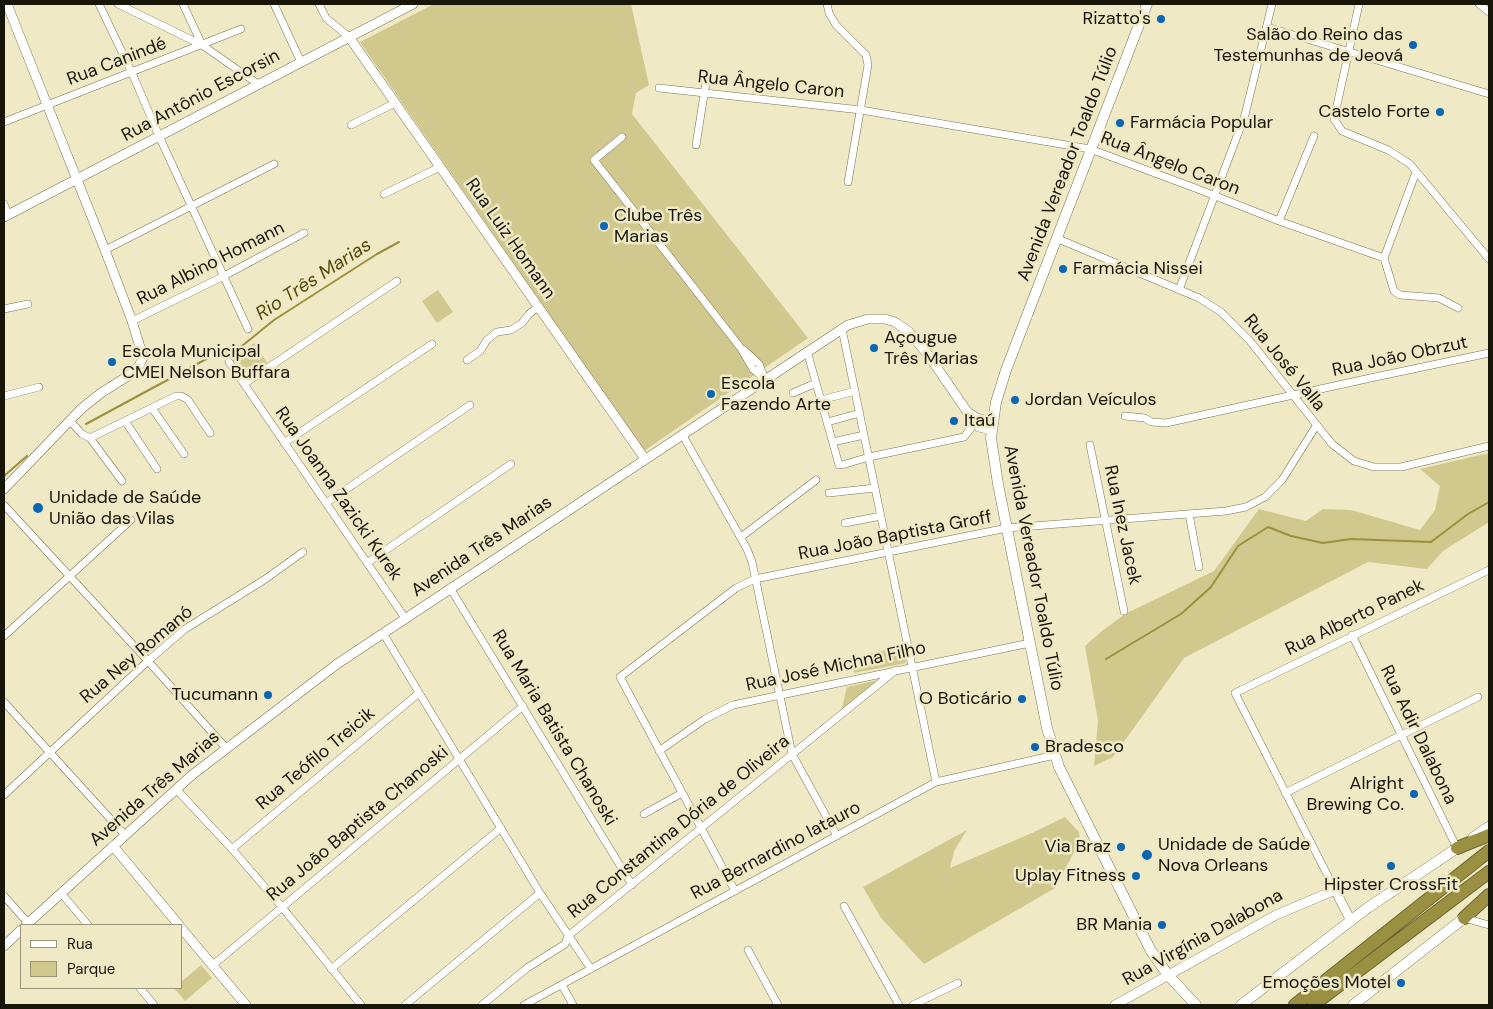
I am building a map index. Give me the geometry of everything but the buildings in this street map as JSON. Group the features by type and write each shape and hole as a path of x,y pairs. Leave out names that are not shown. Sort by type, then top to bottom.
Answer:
{"highway":[{"path":"1457,848 1489,835"},
{"path":"1295,1005 1489,851"},
{"path":"1313,1005 1489,872"},
{"path":"1464,918 1489,895"}],"main road":[{"name":"Avenida Vereador Toaldo Túlio","path":"1147,4 1001,385 992,426 994,464 1006,528 1047,728 1055,755 1064,780 1155,958 1196,1005"},
{"path":"1241,1005 1350,921 1400,885 1457,848"},
{"path":"1353,1005 1464,918"}],"street":[{"path":"4,488 70,421 101,393 131,374 139,366 143,357 132,321 105,250 7,4"},
{"path":"99,4 248,329"},
{"path":"118,4 202,45 258,84"},
{"path":"183,4 202,45"},
{"path":"274,4 302,62"},
{"path":"319,4 326,18 348,37"},
{"name":"Rua Antônio Escorsin","path":"6,216 413,4"},
{"path":"827,4 829,13 836,25 866,55 868,66 848,182"},
{"path":"1179,290 1245,115 1272,4"},
{"path":"1359,4 1334,119 1342,131 1388,150 1410,164 1489,259"},
{"path":"1479,4 1489,12"},
{"path":"1267,26 1489,94"},
{"name":"Rua Canindé","path":"4,122 241,29"},
{"name":"Rua Luiz Homann","path":"348,37 645,459"},
{"path":"696,145 708,76"},
{"name":"Rua Ângelo Caron","path":"659,88 861,110 1090,150 1384,258"},
{"path":"351,125 395,103"},
{"path":"1279,221 1314,136"},
{"path":"622,137 594,160 740,347 760,364 765,379"},
{"path":"105,250 274,164"},
{"path":"384,194 440,167"},
{"path":"1416,172 1384,258 1394,291 1400,295 1439,298 1458,308"},
{"path":"4,204 6,216"},
{"name":"Rua Albino Homann","path":"132,321 224,276 304,233"},
{"name":"Rua José Valla","path":"1056,238 1210,304 1230,320 1254,346 1332,444 1354,461 1374,468 1386,468 1413,465 1489,446"},
{"path":"244,384 397,281"},
{"path":"4,309 28,304"},
{"path":"467,360 480,351 487,340 497,332 511,330 522,323 538,307"},
{"name":"Avenida Três Marias","path":"27,924 176,789 226,748 324,674 382,633 842,329 859,322 877,319 886,320 901,326 914,336 975,423"},
{"path":"842,329 936,782"},
{"path":"284,443 432,344"},
{"path":"807,351 841,465 869,457 964,438 975,423 979,427 992,426"},
{"name":"Rua João Obrzut","path":"1125,416 1145,418 1151,422 1171,422 1489,353"},
{"name":"Rua Joanna Zazicki Kurek","path":"229,362 405,618"},
{"path":"793,393 816,383"},
{"path":"4,396 39,387"},
{"path":"825,399 855,391"},
{"path":"90,438 176,396 181,396 188,400 210,433"},
{"path":"326,503 470,405"},
{"path":"152,408 184,454"},
{"path":"831,421 860,412"},
{"path":"967,412 992,426"},
{"path":"70,421 82,434 90,438 122,481"},
{"path":"125,421 157,469"},
{"name":"Rua João Baptista Groff","path":"659,751 620,677 736,588 755,579 1006,528 1246,508 1265,497 1289,471 1316,426"},
{"path":"682,434 750,555 792,754 837,836"},
{"path":"837,441 864,435"},
{"name":"Rua Inez Jacek","path":"1090,445 1124,611"},
{"path":"367,563 510,464"},
{"path":"741,537 816,480"},
{"path":"829,492 875,488"},
{"path":"4,505 226,748"},
{"path":"1189,514 1199,567"},
{"path":"845,523 881,516"},
{"path":"4,636 130,520"},
{"name":"Rua Ney Romanó","path":"4,795 148,661 186,629 264,580 303,552"},
{"name":"Rua Alberto Panek","path":"1285,793 1235,693 1489,570"},
{"name":"Rua Maria Batista Chanoski","path":"450,588 632,885"},
{"path":"382,633 540,893 591,969"},
{"name":"Rua Adir Dalabona","path":"1352,635 1457,848"},
{"name":"Rua José Michna Filho","path":"659,751 705,719 725,708 743,702 1030,643"},
{"name":"Rua Constantina Dória de Oliveira","path":"482,1005 527,968 565,944 568,936 896,670"},
{"name":"Rua Teófilo Treicik","path":"232,849 419,693"},
{"path":"1350,921 1285,793 1478,697"},
{"path":"4,702 125,835"},
{"name":"Rua João Baptista Chanoski","path":"212,965 523,706"},
{"path":"659,751 735,891"},
{"name":"Rua Bernardino Iatauro","path":"524,1005 936,782 1055,755"},
{"path":"176,789 232,849 282,907 361,1005"},
{"path":"644,814 682,793"},
{"path":"1457,848 1489,826"},
{"path":"331,969 500,828"},
{"path":"113,846 178,924"},
{"name":"Rua Virgínia Dalabona","path":"1115,1005 1276,915 1335,890"},
{"path":"405,1005 540,893"},
{"path":"61,894 87,924"},
{"path":"4,896 24,924"},
{"path":"1464,918 1489,901"},
{"path":"844,906 899,1005"},
{"path":"1464,918 1489,925"},
{"path":"182,929 246,1005"},
{"name":"Avenida Três Marias","path":"4,946 20,931"},
{"path":"748,950 778,1005"},
{"path":"913,1005 958,983"},
{"path":"562,985 573,1005"},
{"path":"141,989 153,1005"}],"green space":[{"name":"Clube Três Marias","path":"434,4 631,4 649,85 636,93 632,114 808,338 644,451 360,42"},
{"path":"438,290 453,312 437,323 422,301"},
{"path":"254,343 267,363 245,378 229,356"},
{"path":"1489,453 1489,522 1443,551 1427,569 1368,562 1184,658 1113,757 1094,766 1098,721 1085,646 1102,631 1125,614 1214,571 1259,509 1306,521 1323,509 1351,510 1420,530 1435,510 1440,486 1420,469"},
{"path":"903,647 906,663 854,673 856,656"},
{"path":"878,680 841,712 847,687"},
{"path":"1065,817 1079,832 1080,841 1055,888 924,964 881,918 863,887 967,830 954,851 950,868"},
{"path":"201,965 212,978 185,1001 175,989 182,989 182,981"}],"waterway":[{"name":"Rio Três Marias","path":"86,424 210,357 242,346 274,320 399,242"},
{"name":"Rio Três Marias","path":"4,476 27,456"},
{"path":"1106,659 1181,614 1211,587 1238,546 1268,527 1291,536 1323,543 1351,539 1431,542 1468,514 1489,502"}],"place":[{"name":"Rizatto's","path":"1161,19"},
{"name":"Salão do Reino das Testemunhas de Jeová","path":"1413,45"},
{"name":"Castelo Forte","path":"1440,112"},
{"name":"Farmácia Popular","path":"1120,123"},
{"name":"Clube Três Marias","path":"604,226"},
{"name":"Farmácia Nissei","path":"1063,269"},
{"name":"Açougue Três Marias","path":"874,348"},
{"name":"Escola Municipal CMEI Nelson Buffara","path":"112,362"},
{"name":"Escola Fazendo Arte","path":"711,394"},
{"name":"Jordan Veículos","path":"1015,400"},
{"name":"Itaú","path":"954,421"},
{"name":"Unidade de Saúde União das Vilas","path":"38,508"},
{"name":"Tucumann","path":"268,695"},
{"name":"O Boticário","path":"1022,699"},
{"name":"Bradesco","path":"1035,747"},
{"name":"Alright Brewing Co.","path":"1414,794"},
{"name":"Via Braz","path":"1121,847"},
{"name":"Unidade de Saúde Nova Orleans","path":"1147,855"},
{"name":"Hipster CrossFit","path":"1391,866"},
{"name":"Uplay Fitness","path":"1136,876"},
{"name":"BR Mania","path":"1162,925"},
{"name":"Emoções Motel","path":"1401,983"}]}
